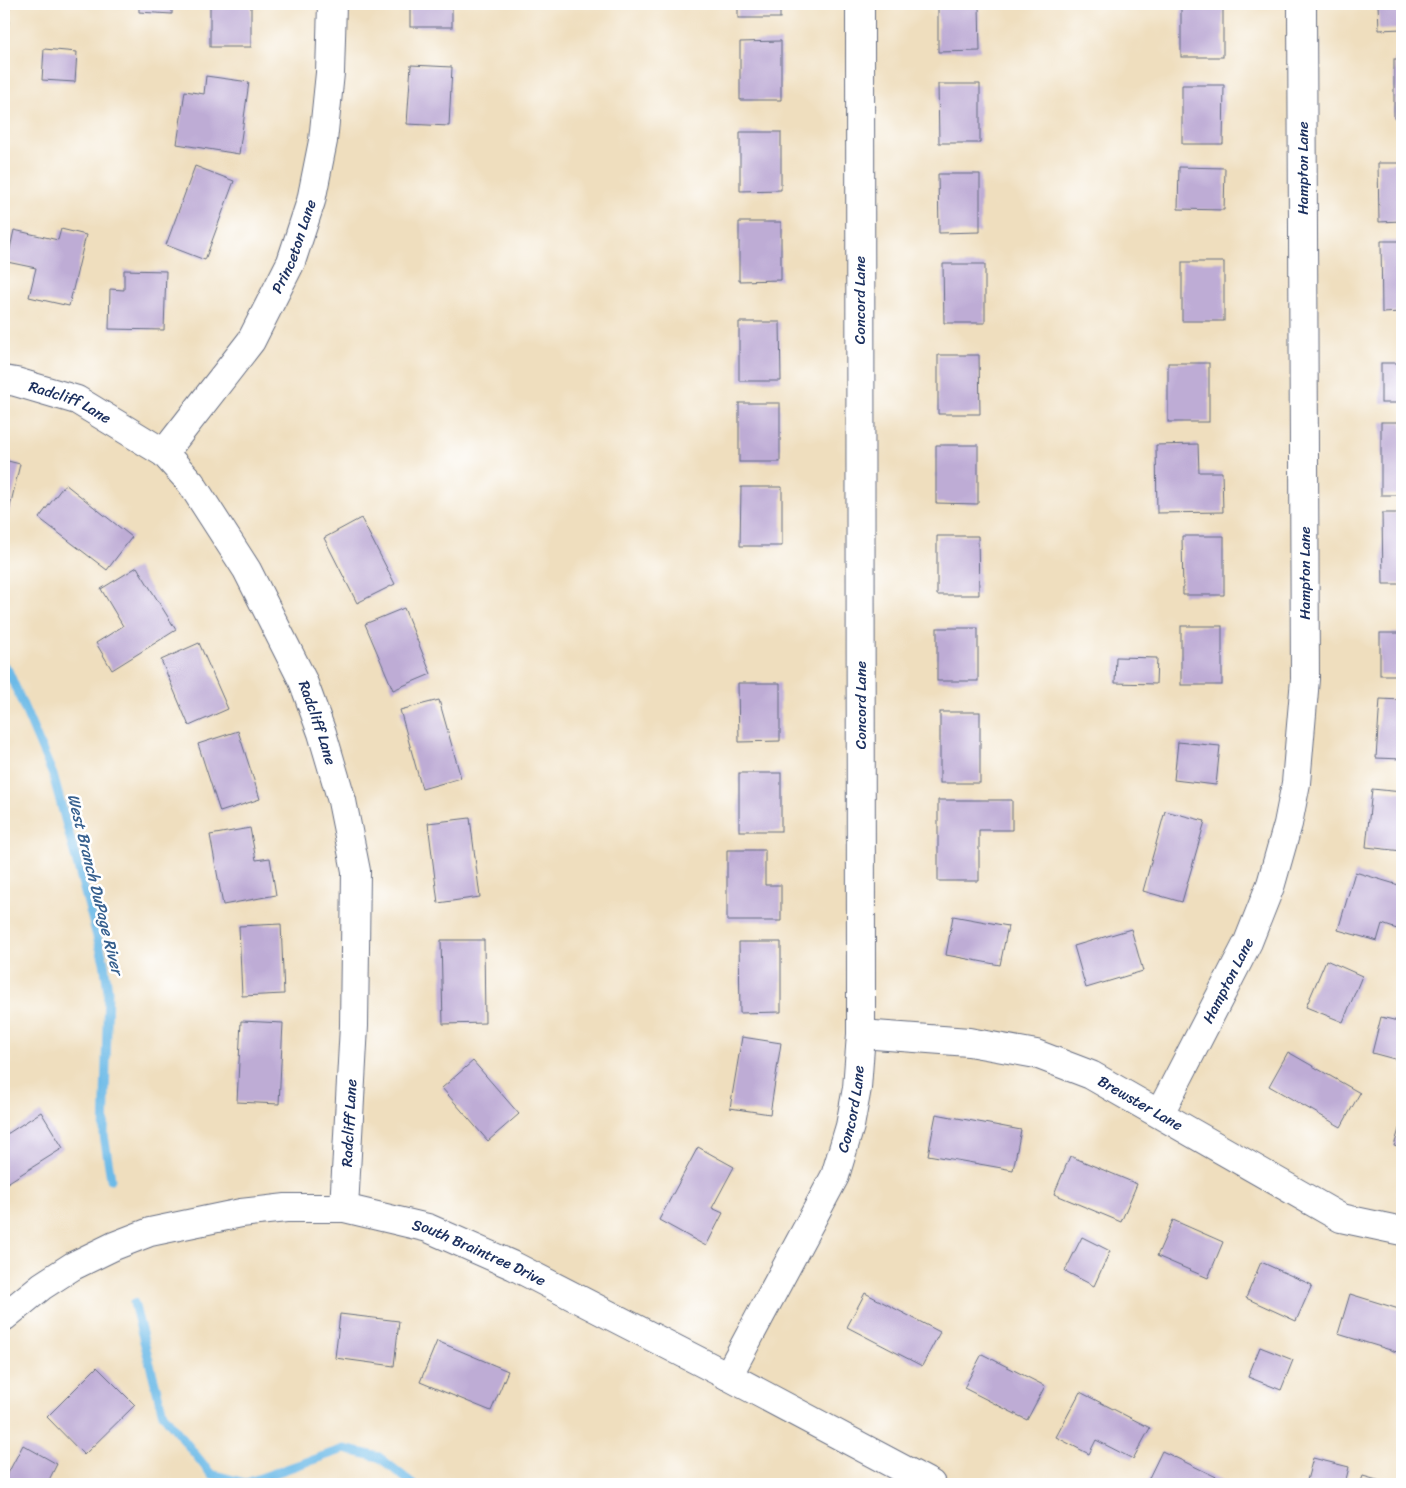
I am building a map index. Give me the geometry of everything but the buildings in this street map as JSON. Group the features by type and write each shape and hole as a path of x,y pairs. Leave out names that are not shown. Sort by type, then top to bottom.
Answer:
{"street":[{"name":"Princeton Lane","path":"164,453 251,341 291,262 310,201 323,141 330,74 332,4"},
{"name":"Concord Lane","path":"728,1376 835,1176 850,1126 855,1097 861,1034 860,4"},
{"name":"Hampton Lane","path":"1160,1113 1248,942 1272,884 1288,824 1296,783 1305,679 1302,4"},
{"name":"Radcliff Lane","path":"4,380 77,400 164,453 191,483 248,570 304,681 342,801 356,871 354,1026 344,1208"},
{"name":"Brewster Lane","path":"861,1034 969,1042 1036,1054 1091,1075 1341,1218 1402,1231"},
{"name":"South Braintree Drive","path":"4,1317 42,1286 72,1266 114,1246 150,1232 250,1212 286,1208 344,1208 428,1228 514,1266 728,1376 931,1484"}],"waterway":[{"name":"West Branch DuPage River","path":"4,666 8,670 53,775 104,962 108,991 104,1135 111,1179"},
{"name":"West Branch DuPage River","path":"134,1303 163,1414 211,1474 246,1483 344,1449 379,1457 413,1484"}]}
